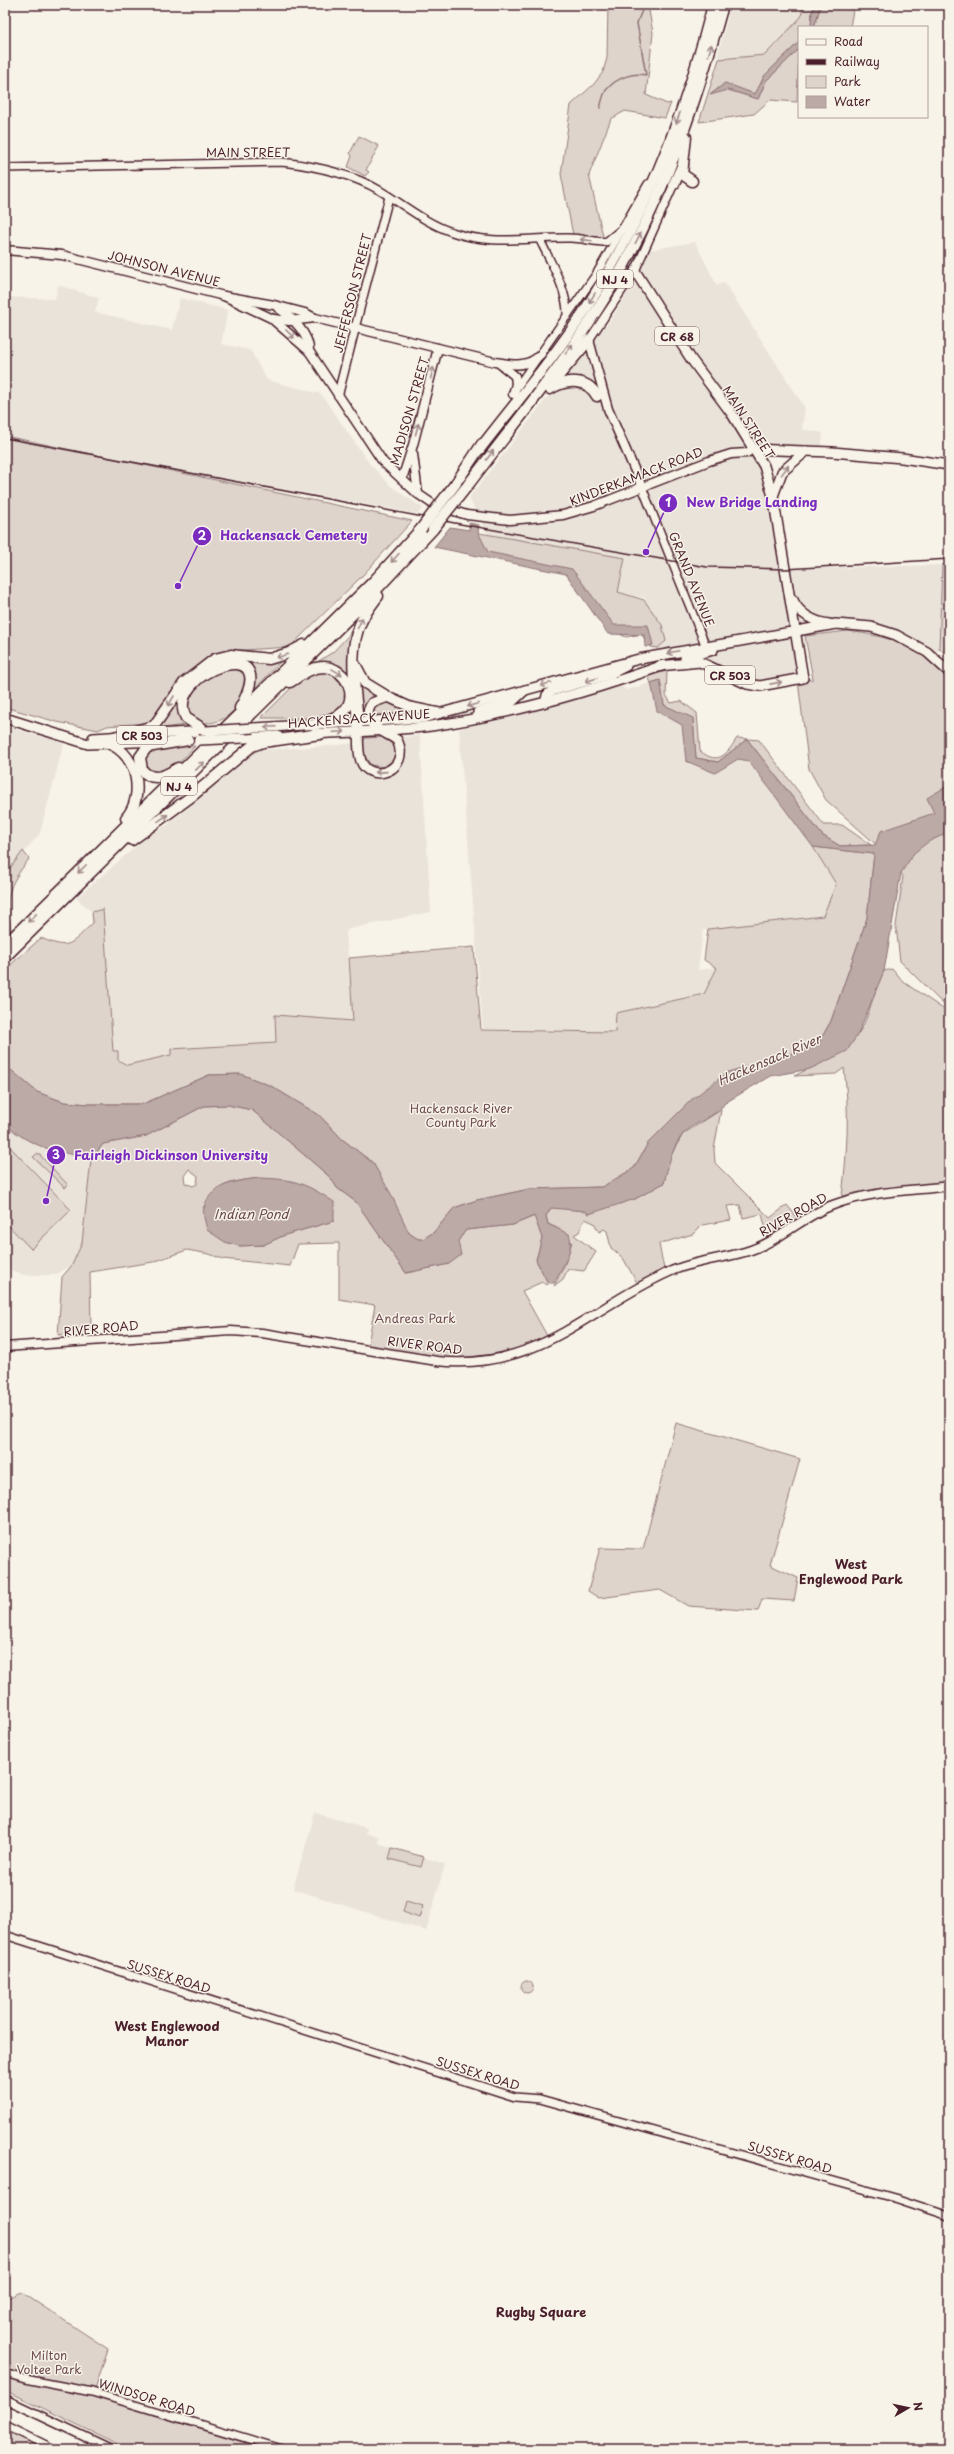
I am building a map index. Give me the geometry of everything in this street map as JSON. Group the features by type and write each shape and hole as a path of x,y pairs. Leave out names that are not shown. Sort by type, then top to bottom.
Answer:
{"highway":[{"name":"NJ 4","path":"7,949 106,845 373,582 421,529 479,450 572,329 600,287 644,205 666,151 690,84 713,5"},
{"name":"NJ 4","path":"7,949 100,866 112,852 401,566 468,485 587,324 623,266 657,199 689,117 723,5"},
{"path":"689,117 682,174 692,181"},
{"path":"659,165 666,151"},
{"path":"674,184 683,164"},
{"path":"513,425 520,423 589,340"},
{"path":"538,400 550,388 571,382 585,383 601,396"},
{"path":"479,450 513,394"},
{"path":"358,727 354,662 356,638 361,621 401,566"},
{"path":"106,845 132,810 137,792 134,774 128,758 112,741 154,726 184,684 215,660 231,655 269,660 289,653 316,638"},
{"path":"354,662 365,683 388,697"},
{"path":"206,731 186,718 183,712 184,700 197,681 214,669 229,663 243,666 248,672 251,680 250,690 234,718"},
{"path":"277,690 306,672 318,668 329,668 341,673 347,681 350,692 346,709 338,716 314,725"},
{"path":"100,866 106,865 137,836 180,805 252,746 263,742 320,734"},
{"path":"188,740 147,747 140,757 140,768 146,774 157,778 168,774 194,758"}],"main road":[{"name":"JOHNSON AVENUE","path":"5,250 62,256 224,296 274,305 315,318 495,362"},
{"name":"MAIN STREET","path":"635,271 691,359 734,418 764,466 773,496 803,678 760,686 747,684 700,662 659,666"},
{"name":"KINDERKAMACK ROAD","path":"224,296 271,318 309,351 383,462 418,494 434,505 467,514 494,519 526,520 579,511 642,488 709,460 731,454 747,453 752,449 806,451 902,458 949,465"},
{"name":"KINDERKAMACK ROAD","path":"274,305 293,321 309,346 309,351"},
{"name":"JOHNSON AVENUE","path":"271,318 293,321 315,318"},
{"name":"JEFFERSON STREET","path":"338,396 355,328"},
{"name":"GRAND AVENUE","path":"589,340 601,396 642,488"},
{"name":"MADISON STREET","path":"402,479 413,445 438,348"},
{"path":"495,362 524,364 534,360 541,354"},
{"path":"495,362 515,376 516,384 513,394"},
{"path":"413,445 412,462 418,494"},
{"path":"773,496 782,472 806,451"},
{"path":"790,596 796,607 801,612 816,621 871,627 896,635 927,652 949,672"},
{"name":"HACKENSACK AVENUE","path":"5,718 77,739 112,741 199,740 320,734 358,727 370,722 410,720 444,714 526,689 639,659 706,647 728,645 836,624"},
{"name":"HACKENSACK AVENUE","path":"112,741 206,731 314,725 358,727 377,730 418,728 505,712 604,684 728,645"},
{"path":"450,722 512,702 526,689 541,695 546,700 547,695 552,691 608,675 639,659"},
{"path":"358,727 360,760 366,769 380,773 390,771 398,763 400,749 397,740 377,730 370,722 368,713 372,703 388,697 410,706 444,714"},
{"name":"RIVER ROAD","path":"5,1348 230,1331 262,1333 437,1361 461,1363 492,1360 513,1356 543,1344 671,1271 739,1254 765,1244 832,1205 858,1198 949,1186"}],"street":[{"name":"MAIN STREET","path":"5,168 282,162 325,170 350,177 389,197 429,222 465,236 490,240 540,240 570,238 606,242 624,227"},
{"path":"513,394 597,273 659,165"},
{"path":"589,340 635,271 674,184"},
{"name":"JEFFERSON STREET","path":"355,328 389,197"},
{"path":"540,240 563,292 567,309 567,317"},
{"name":"GRAND AVENUE","path":"642,488 706,647"},
{"name":"SUSSEX ROAD","path":"5,1935 515,2097 540,2099 892,2197 949,2216"},
{"name":"WINDSOR ROAD","path":"5,2373 25,2379 92,2392 282,2449"},
{"path":"5,2425 54,2449"}],"shaded area":[{"path":"731,5 803,5 801,17 765,55 719,59 718,54"},
{"path":"695,242 717,286 724,282 805,408 802,429 823,433 821,452 753,449 764,466 786,569 942,565 939,648 935,659 913,643 858,625 796,632 803,678 760,686 706,663 659,666 652,657 653,645 645,598 617,592 625,558 488,535 469,498 589,344 610,321 638,275 643,251"},
{"path":"58,285 99,298 95,312 172,330 180,298 228,310 221,344 250,350 267,380 321,394 369,463 392,487 423,508 418,514 5,437 5,297 55,299"},
{"path":"651,683 657,711 682,725 686,761 715,773 738,759 749,761 813,847 836,884 823,916 703,930 698,970 717,967 704,994 638,1008 614,1024 615,1032 483,1029 459,729 619,685 627,690"},
{"path":"5,726 64,743 40,833 5,875"},
{"path":"420,735 431,912 349,929 346,932 353,1021 241,1074 209,1075 143,1104 99,1048 92,912 76,898 148,836 167,825 257,750 330,746"},
{"path":"5,1123 9,1128 62,1154 88,1157 91,1160 82,1243 72,1265 55,1275 24,1275 5,1268"},
{"path":"315,1813 367,1828 366,1833 379,1837 378,1843 445,1864 426,1931 293,1889"}],"green space":[{"path":"608,5 648,5 653,33 646,95 667,104 671,103 665,118 625,111 611,119 589,175 605,245 574,240 561,174 571,105 594,84 603,72 607,58"},
{"path":"803,5 815,5 812,12 811,26 798,26 798,43 765,75 755,95 725,83 711,94 728,90 758,99 766,81 798,50 797,102 770,100 754,114 699,122 719,59 765,55 801,17"},
{"path":"821,5 854,5 850,26 814,26"},
{"path":"359,136 379,146 366,170 369,172 365,176 348,167 352,156 350,153"},
{"path":"5,436 412,521 363,575 290,647 228,651 202,662 176,684 154,722 107,726 98,730 57,722 5,707"},
{"path":"450,528 625,558 618,592 644,600 662,625 666,641 658,648 651,647 641,634 626,637 604,627 566,571 437,545"},
{"path":"949,564 949,657 939,648 942,565"},
{"path":"357,620 354,686 314,664 333,652 348,636"},
{"path":"848,631 878,636 903,644 926,658 949,678 949,1004 942,1003 900,961 896,926 903,876 879,847 826,800 809,769 798,681 813,679 805,636"},
{"path":"241,660 266,663 281,661 254,690 248,665"},
{"path":"224,668 239,668 247,676 239,704 229,715 217,722 204,723 190,718 187,706 196,687"},
{"path":"332,671 344,683 346,700 339,712 325,718 261,718 295,684 313,672"},
{"path":"667,671 666,695 671,703 681,701 697,713 700,751 712,758 717,758 722,756 730,749 737,738 759,740 824,825 842,825 871,845 840,846 822,835 747,739 718,762 696,758 693,719 664,705 660,680 651,683 648,676"},
{"path":"358,679 374,694 368,703 365,718 362,718"},
{"path":"180,693 180,713 185,725 155,729 163,722"},
{"path":"386,701 410,712 410,714 375,718 373,712 375,706"},
{"path":"366,738 390,738 396,749 393,760 384,767 371,765 364,755 363,741"},
{"path":"195,746 174,768 159,775 147,768 145,762 146,754 155,749"},
{"name":"Hackensack River County Park","path":"813,847 874,854 867,918 831,1021 818,1044 691,1100 648,1143 634,1168 602,1187 530,1189 477,1200 454,1208 434,1232 423,1239 418,1239 409,1233 373,1163 342,1139 319,1115 271,1086 241,1074 209,1075 143,1104 89,1104 64,1102 37,1092 5,1065 5,964 8,967 41,938 59,944 65,945 70,943 93,923 92,912 103,909 113,1051 118,1051 118,1060 127,1065 171,1055 171,1049 276,1043 275,1015 353,1021 349,958 474,947 481,1030 615,1032 616,1013 704,994 717,968 704,960 708,929 823,916 836,884"},
{"path":"23,851 29,859 12,884 9,899 11,930 5,936 5,875"},
{"path":"892,969 902,981 949,1013 949,1186 842,1196 847,1132 847,1100 844,1068 836,1074 794,1076 809,1069 837,1051 858,1034 866,1020 884,971"},
{"name":"Andreas Park","path":"228,1105 252,1110 331,1178 337,1188 356,1202 406,1273 449,1264 458,1241 466,1230 513,1225 535,1216 542,1238 536,1260 548,1283 546,1285 542,1282 522,1291 550,1341 478,1362 367,1350 375,1305 339,1299 339,1243 298,1244 290,1266 223,1259 209,1254 187,1250 153,1262 90,1272 91,1331 58,1335 62,1277 72,1265 82,1243 91,1160 103,1144 146,1136 204,1106","holes":["189,1169 198,1176 197,1184 193,1186 185,1183 184,1176","259,1178 334,1221 285,1235 263,1245 239,1246 203,1208 208,1199 219,1188 233,1182"]},
{"path":"721,1110 714,1149 715,1163 770,1218 787,1205 801,1222 769,1242 762,1214 743,1218 740,1205 727,1206 731,1220 702,1225 693,1234 659,1244 665,1274 640,1288 623,1258 611,1248 607,1231 604,1229 599,1232 594,1223 585,1219 579,1232 574,1235 596,1252 584,1271 568,1269 563,1279 554,1286 565,1264 572,1242 557,1228 548,1224 546,1216 551,1207 585,1211 635,1199 664,1183 669,1159 683,1134"},
{"path":"9,1146 71,1210 31,1249 5,1222 5,1150"},
{"path":"38,1153 68,1185 65,1188 33,1157"},
{"path":"676,1423 800,1459 770,1565 798,1578 794,1601 762,1599 758,1611 688,1606 660,1590 599,1598 588,1591 600,1548 643,1549"},
{"path":"392,1848 424,1857 421,1867 389,1859"},
{"path":"406,1901 423,1906 419,1918 403,1912"},
{"path":"527,1981 531,1983 533,1987 531,1991 527,1993 523,1991 521,1987 523,1983"},
{"name":"Milton Voltee Park","path":"21,2292 108,2349 94,2392 282,2449 128,2449 5,2390 5,2299"},
{"path":"5,2425 54,2449 5,2449"}],"water":[{"path":"815,5 821,5 814,26 811,26 812,12"},
{"path":"798,43 798,50 766,81 758,99 728,90 710,95 725,83 755,94 765,75"},
{"path":"469,523 479,525 478,532 488,552 572,569 614,625 648,625 653,645 645,647 644,635 608,634 566,574 434,547 450,527 469,530"},
{"path":"660,680 664,705 693,718 696,758 718,762 747,739 822,835 840,846 875,845 881,831 934,813 927,798 949,785 949,832 928,842 914,853 901,873 884,971 858,1034 847,1051 810,1069 770,1076 725,1103 716,1112 693,1126 679,1139 673,1151 664,1183 635,1199 589,1214 585,1211 551,1208 546,1216 548,1224 569,1234 570,1240 569,1253 554,1283 548,1283 536,1260 542,1238 534,1216 513,1225 466,1230 458,1241 461,1255 449,1264 406,1273 356,1202 337,1188 331,1178 252,1110 228,1105 204,1106 146,1136 103,1144 91,1160 88,1157 54,1151 33,1143 14,1131 5,1123 5,1065 37,1092 64,1102 89,1104 143,1104 209,1075 241,1074 271,1086 319,1115 342,1139 373,1163 391,1194 409,1233 418,1239 423,1239 434,1232 454,1208 477,1200 530,1189 602,1187 634,1168 648,1143 691,1100 728,1072 800,1051 818,1044 831,1021 867,918 874,854 813,847 749,761 738,759 715,773 686,761 682,725 657,711 651,683"},
{"name":"Indian Pond","path":"259,1178 291,1181 315,1190 334,1202 334,1221 285,1235 263,1245 239,1246 225,1242 207,1230 204,1208 212,1193 219,1188 234,1182"}],"waterway":[{"path":"600,108 605,92 616,81 631,75 646,75 637,23 644,5"}],"railway":[{"path":"5,438 460,524 707,567 786,569 949,559"},
{"path":"5,2394 122,2449"},
{"path":"5,2404 100,2449"}],"place":[{"name":"New Bridge Landing","path":"646,552"},
{"name":"Hackensack Cemetery","path":"178,586"},
{"name":"Fairleigh Dickinson University","path":"46,1201"}],"district":[{"name":"West Englewood Park","path":"851,1570"},
{"name":"West Englewood Manor","path":"167,2032"},
{"name":"Rugby Square","path":"541,2311"}],"water label":[{"name":"Hackensack River","path":"769,1059"}]}
